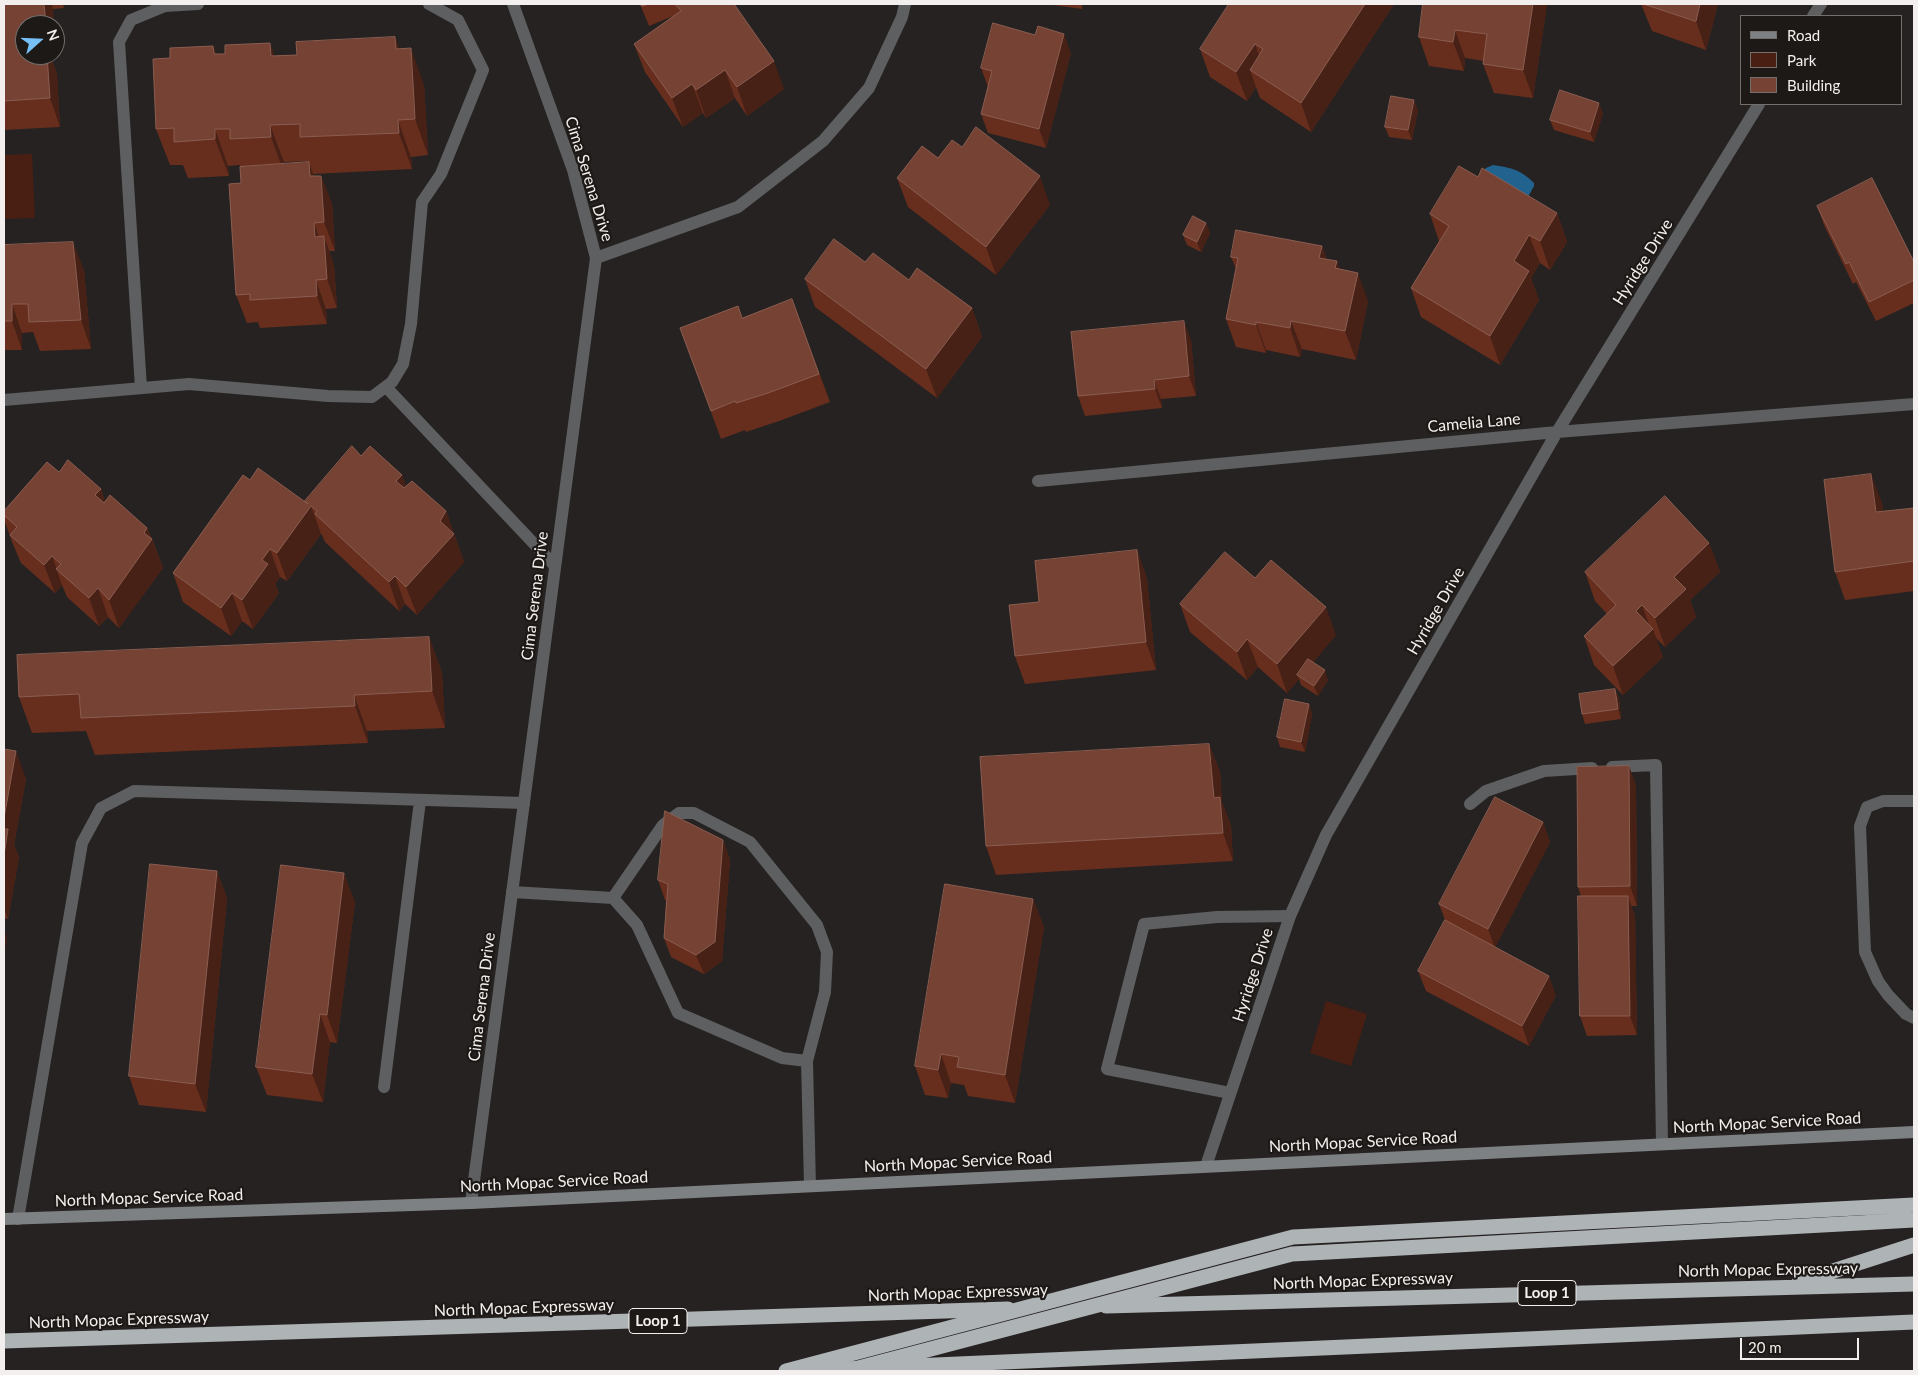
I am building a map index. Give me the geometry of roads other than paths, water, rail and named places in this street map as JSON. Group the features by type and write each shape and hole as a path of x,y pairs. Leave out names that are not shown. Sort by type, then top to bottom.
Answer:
{"highway":[{"path":"786,1371 1292,1237 1914,1205"},
{"path":"847,1371 1292,1254 1914,1220"},
{"path":"1783,1287 1914,1245"},
{"name":"North Mopac Expressway","path":"4,1341 1302,1300 1914,1284"},
{"path":"798,1371 1914,1322"}],"main road":[{"name":"North Mopac Service Road","path":"4,1219 471,1203 1914,1132"}],"street":[{"path":"141,388 119,42 131,20 165,6 198,4"},
{"path":"4,400 189,384 328,396 372,397 392,382 403,364 411,324 422,202 441,174 483,70 458,20 429,4"},
{"name":"Cima Serena Drive","path":"471,1203 596,258 573,170 513,4"},
{"path":"596,258 738,206 823,141 870,88 902,18 906,4"},
{"path":"1814,15 1820,4"},
{"name":"Hyridge Drive","path":"1206,1166 1290,916 1326,835 1557,432 1758,105"},
{"path":"386,387 555,566"},
{"name":"Camelia Lane","path":"1038,481 1557,432 1914,404"},
{"path":"1470,804 1486,791 1544,771 1656,765 1662,1144"},
{"path":"18,1219 82,843 101,808 134,792 524,803"},
{"path":"384,1087 420,801"},
{"path":"1914,802 1884,801 1868,807 1860,826 1865,952 1878,982 1906,1014 1914,1018"},
{"path":"613,898 662,825 679,813 694,813 750,842 817,925 827,952 825,992 807,1061 810,1186"},
{"path":"512,892 613,898 637,925 678,1013 782,1058 807,1061"},
{"path":"1230,1093 1107,1069 1144,924 1217,917 1290,916"}],"water":[{"path":"1493,165 1515,170 1529,178 1534,183 1534,186 1528,197 1482,172"}]}
